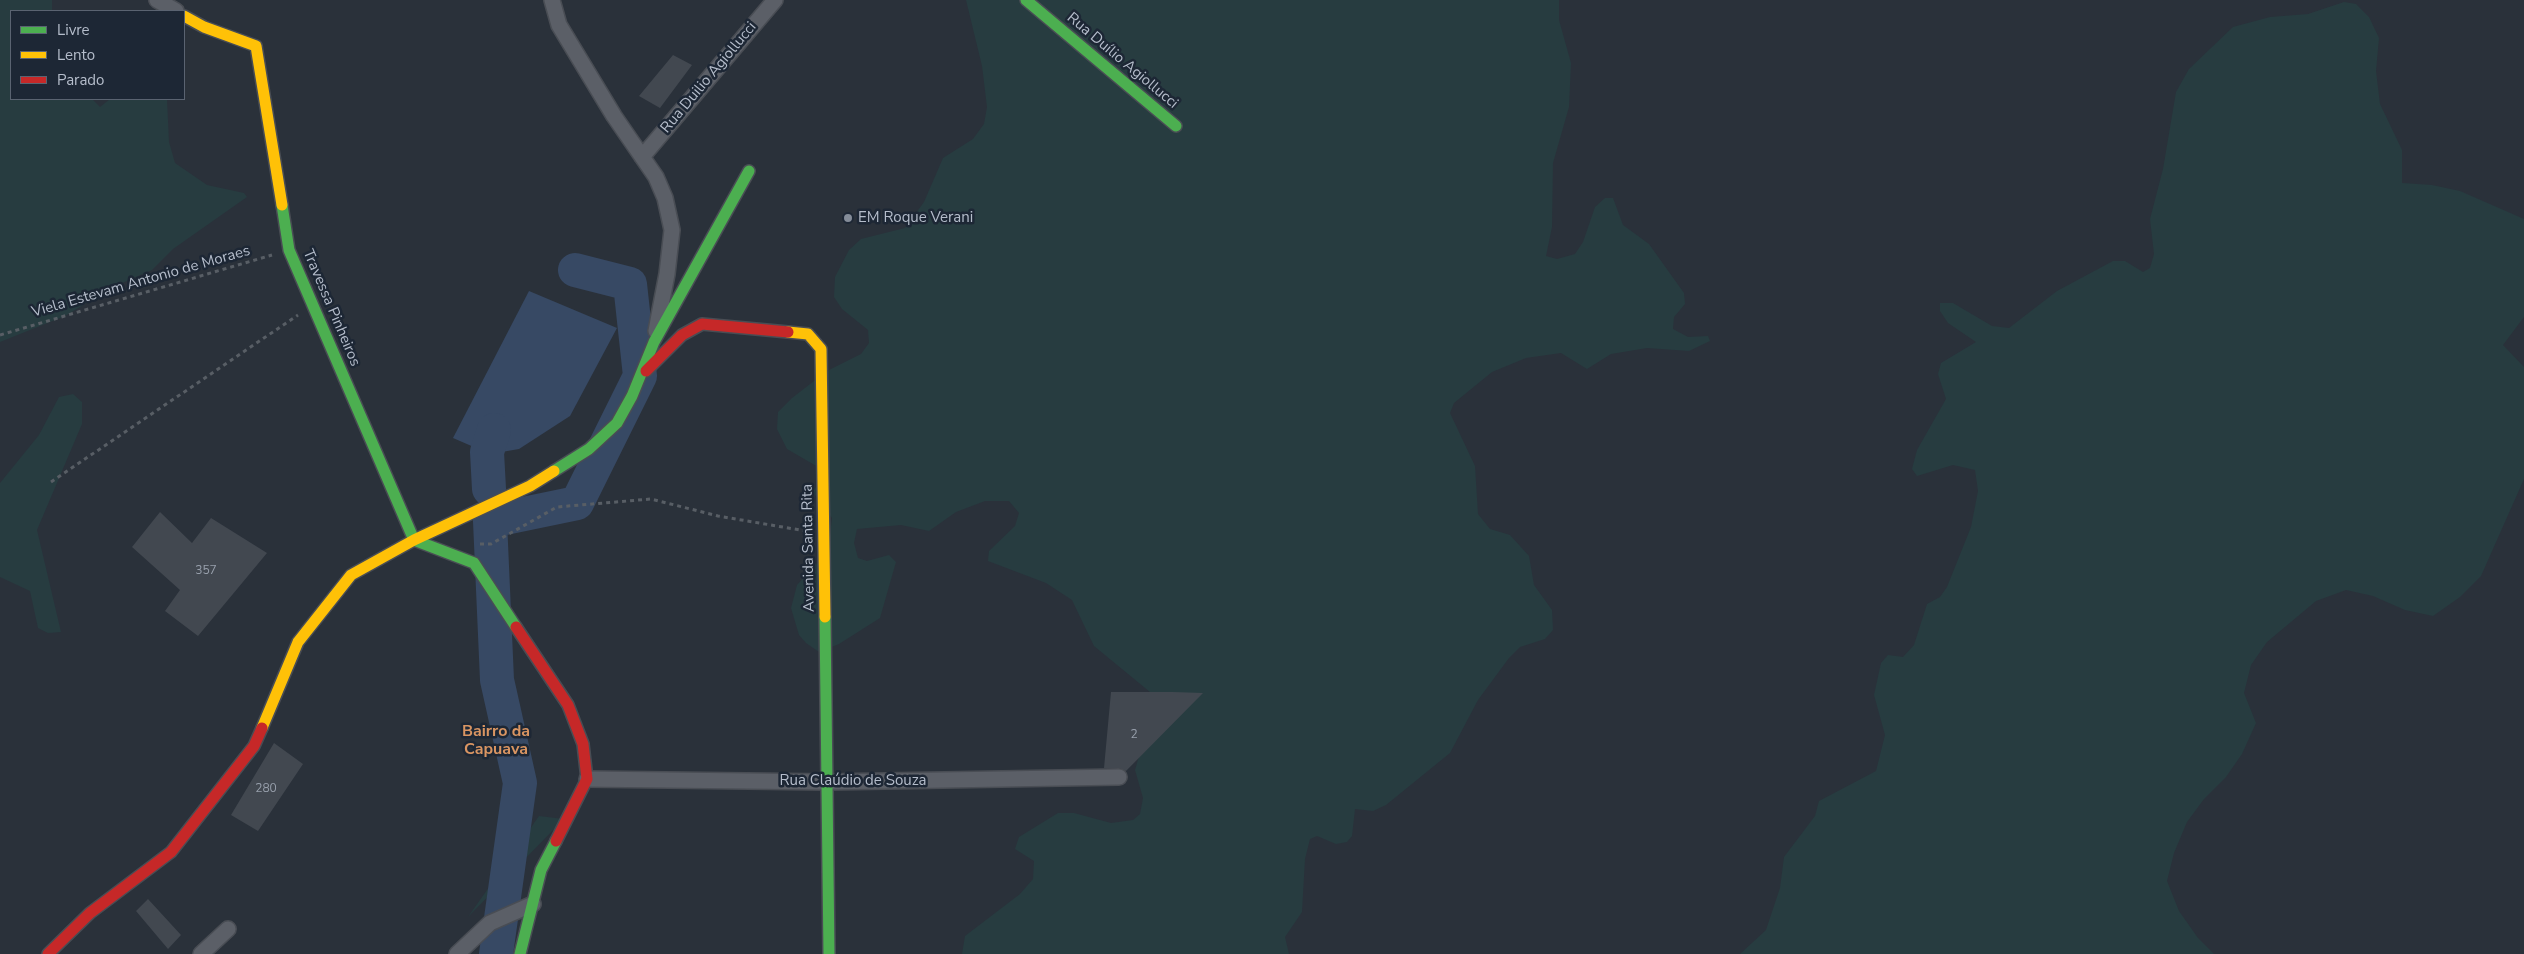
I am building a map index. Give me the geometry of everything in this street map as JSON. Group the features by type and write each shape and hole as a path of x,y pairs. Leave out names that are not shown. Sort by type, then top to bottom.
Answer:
{"street":[{"path":"157,0 174,10"},
{"path":"552,0 559,25 656,177 665,198 672,230 667,274 654,342"},
{"name":"Rua Duilio Agiollucci","path":"642,157 775,0"},
{"name":"Rua Duílio Agiollucci","path":"1026,0 1176,126"},
{"name":"Travessa Pinheiros","path":"185,16 256,46 289,250 414,540"},
{"path":"48,954 90,914 171,852 254,746 298,642 351,575 414,540 530,486 589,449 617,423 632,396 654,342 749,171"},
{"name":"Avenida Santa Rita","path":"640,376 682,335 702,324 808,334 821,349 828,954"},
{"path":"414,540 474,562 568,705 583,744 587,779 541,870 520,954 534,954"},
{"name":"Rua Claúdio de Souza","path":"587,779 827,782 1119,777"},
{"path":"456,954 490,923 534,904"},
{"path":"201,954 228,929"}],"path":[{"name":"Viela Estevam Antonio de Moraes","path":"0,335 289,250"},
{"path":"51,482 313,305"},
{"path":"472,543 491,544 558,507 651,499 718,516 824,534"}],"green space":[{"path":"0,0 52,0 52,10 10,10 10,100 93,100 100,107 109,100 167,100 169,142 175,163 207,185 244,193 247,197 173,249 152,270 113,287 65,316 0,342"},
{"path":"966,0 1559,0 1559,20 1571,63 1569,107 1553,163 1552,227 1546,256 1557,259 1575,254 1583,242 1595,207 1605,198 1613,198 1623,225 1649,244 1684,293 1685,304 1674,317 1673,329 1688,337 1708,336 1710,341 1689,351 1647,348 1611,354 1587,369 1561,353 1526,358 1492,372 1454,403 1450,413 1475,466 1478,514 1490,529 1510,535 1529,556 1534,585 1552,610 1553,630 1545,639 1520,647 1509,658 1478,700 1450,753 1386,805 1373,811 1355,809 1352,836 1347,842 1336,844 1317,836 1310,839 1305,859 1302,912 1285,937 1289,954 962,954 965,936 1020,894 1033,879 1034,861 1015,849 1019,837 1058,813 1074,813 1111,823 1133,820 1140,814 1143,798 1135,770 1150,719 1150,692 1094,646 1072,600 1046,583 988,561 989,551 1015,526 1019,513 1009,501 985,501 956,512 929,531 901,525 857,529 854,543 858,558 867,561 889,555 896,562 880,618 839,644 819,652 806,643 799,635 791,608 797,585 828,551 832,518 812,491 830,474 787,449 777,429 778,412 792,398 827,371 861,354 869,343 868,330 842,309 834,297 835,277 849,250 861,239 905,228 924,202 943,158 973,139 984,124 987,107 982,66"},
{"path":"2344,2 2356,4 2369,17 2379,38 2376,71 2380,104 2402,150 2402,183 2432,185 2460,191 2524,219 2524,317 2503,345 2524,367 2524,479 2481,576 2460,597 2433,616 2405,610 2373,596 2346,590 2316,601 2267,642 2251,665 2244,693 2256,723 2242,754 2226,777 2204,799 2187,822 2174,853 2167,881 2179,911 2198,938 2214,954 1740,954 1766,930 1780,888 1784,857 1815,816 1819,801 1876,771 1885,735 1874,695 1881,663 1888,655 1903,657 1914,645 1927,604 1940,597 1947,587 1971,527 1978,491 1975,470 1953,465 1917,476 1912,469 1917,450 1946,399 1938,374 1941,363 1976,342 1948,323 1940,311 1940,303 1953,303 1992,326 2009,328 2057,291 2113,261 2125,261 2143,272 2150,268 2154,254 2150,219 2163,169 2176,92 2189,69 2233,27 2270,17 2308,14"},
{"path":"73,394 82,402 82,424 37,530 61,632 48,633 38,628 30,591 0,577 0,483 39,435 59,397"},
{"path":"539,816 564,819 468,917"}],"water":[{"path":"529,291 617,328 570,416 519,449 490,454 453,438"}],"building":[{"path":"673,55 692,65 660,108 639,96"},
{"path":"160,512 192,543 211,518 267,553 198,636 165,611 180,590 132,547"},
{"path":"1111,692 1203,693 1126,771 1119,768 1104,768"},
{"path":"274,743 303,764 258,831 231,815"},
{"path":"148,899 181,935 168,949 136,911"}],"waterway":[{"path":"496,954 520,783 497,680 490,521 577,503 640,376 630,284 575,270"},
{"path":"489,489 487,452 494,430"}],"traffic: fast":[{"path":"1026,0 1176,126"},
{"path":"554,471 589,449 617,423 632,396 654,342 749,171"},
{"path":"282,205 289,250 414,540 474,563 516,627"},
{"path":"825,617 829,954"},
{"path":"520,954 541,870 556,841"}],"traffic: slow":[{"path":"185,17 204,27 256,46 282,205"},
{"path":"788,332 808,334 821,349 825,617"},
{"path":"262,728 298,642 351,575 414,540 530,486 554,471"}],"traffic: jam":[{"path":"646,371 682,335 702,324 788,332"},
{"path":"516,627 568,705 583,744 587,779 556,841"},
{"path":"48,954 90,913 171,852 254,746 262,728"}],"place":[{"name":"EM Roque Verani","path":"848,218"}],"district":[{"name":"Bairro da Capuava","path":"496,741"}]}
